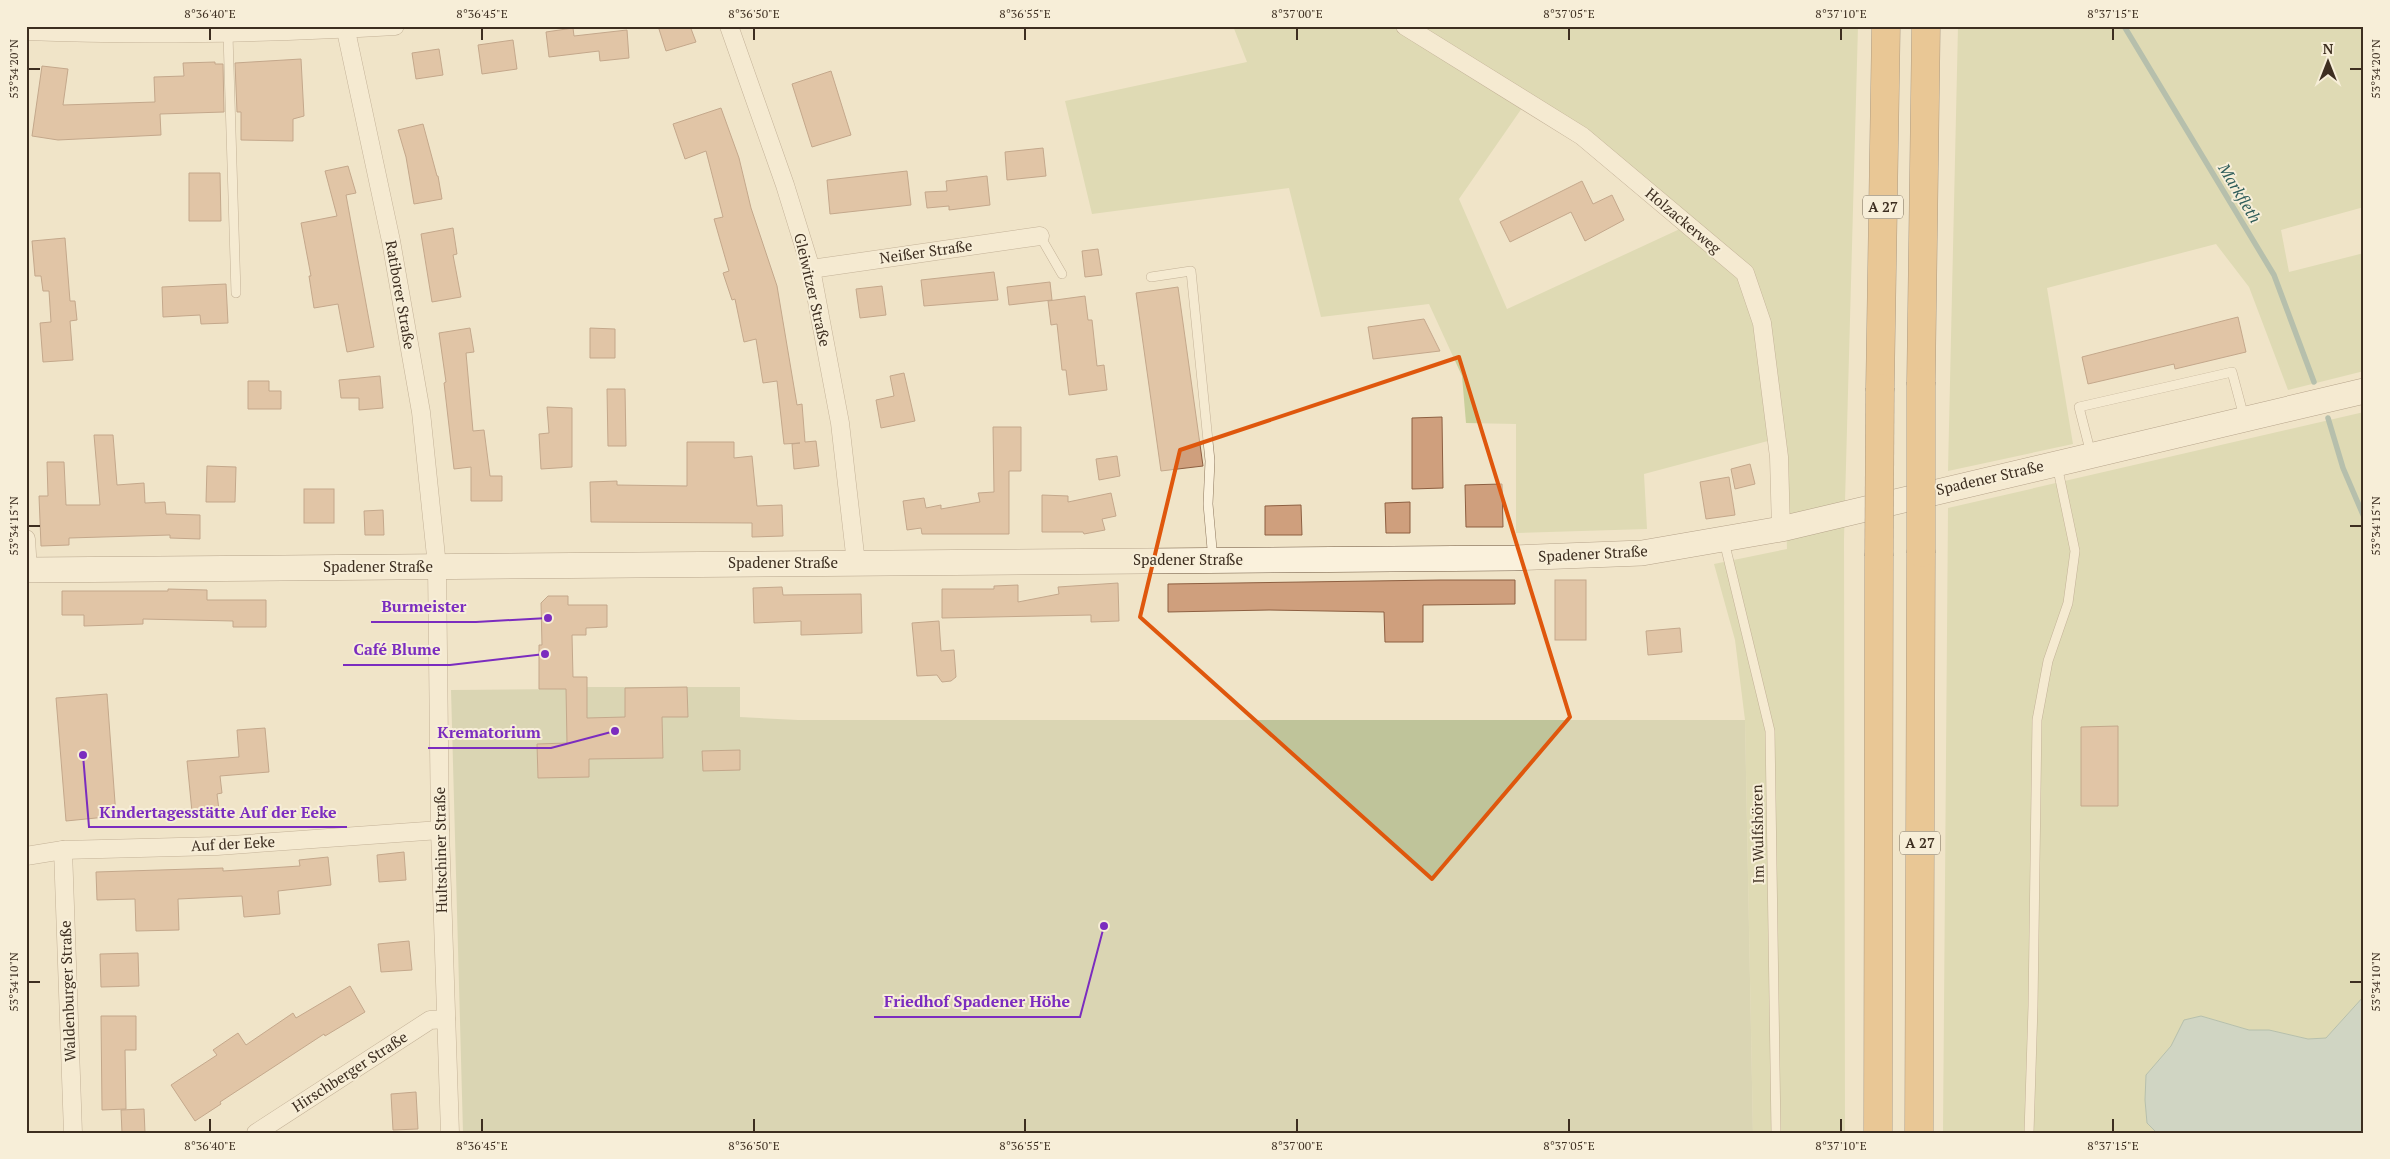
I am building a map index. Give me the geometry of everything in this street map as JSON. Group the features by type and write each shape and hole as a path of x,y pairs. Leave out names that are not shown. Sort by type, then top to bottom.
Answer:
{"highway":[{"name":"A 27","path":"1878,1133 1880,388 1886,26"},
{"name":"A 27","path":"1919,1133 1921,382 1926,26"}],"street":[{"path":"26,31 110,35 228,35 395,26"},
{"name":"Gleiwitzer Straße","path":"729,26 785,185 811,269 840,423 856,563"},
{"name":"Holzackerweg","path":"1405,26 1582,136 1745,273 1762,323 1779,457 1781,529"},
{"name":"Ratiborer Straße","path":"346,28 391,241 421,412 437,566"},
{"name":"Neißer Straße","path":"811,269 1040,236"},
{"name":"Spadener Straße","path":"27,570 1514,558 1642,553 1781,529 2057,462 2364,391"},
{"path":"26,539 27,570"},
{"name":"Hultschiner Straße","path":"437,566 440,830 450,1133"},
{"name":"Auf der Eeke","path":"26,856 63,850 217,846 440,830"},
{"name":"Waldenburger Straße","path":"63,850 73,1133"},
{"name":"Hirschberger Straße","path":"256,1133 430,1020 446,1019"}],"lane":[{"path":"228,35 236,294"},
{"path":"1040,236 1062,274"},
{"path":"1151,277 1192,271 1210,460 1208,504 1213,560"},
{"path":"2091,454 2079,407 2232,372 2244,418"},
{"path":"2029,1133 2033,1006 2037,720 2048,660 2068,603 2075,551 2057,462"},
{"name":"Im Wulfshören","path":"1723,540 1770,731 1776,1133"}],"highlighted area":[{"path":"1459,357 1570,717 1432,879 1140,617 1180,450"}],"green space":[{"path":"1233,26 1858,26 1844,539 1845,1133 1753,1133 1745,720 1735,640 1714,564 1787,549 1783,437 1644,474 1647,529 1516,533 1516,424 1466,423 1462,376 1429,304 1321,317 1289,188 1092,214 1065,101 1247,62","holes":["1522,108 1581,144 1682,228 1507,309 1459,199"]},
{"path":"1958,26 2364,26 2364,207 2281,230 2289,272 2364,253 2364,371 2288,390 2249,287 2216,244 2047,288 2073,444 1948,471"},
{"path":"2364,412 2364,996 2326,1038 2308,1039 2269,1030 2249,1030 2201,1016 2185,1020 2171,1046 2146,1075 2145,1100 2147,1123 2157,1133 1943,1133 1948,508"},
{"path":"566,677 587,677 587,687 740,687 740,717 798,720 1745,720 1753,1133 463,1133 451,690 565,689"}],"water":[{"path":"2364,996 2364,1133 2157,1133 2147,1123 2145,1100 2146,1075 2171,1046 2184,1020 2201,1016 2249,1030 2269,1030 2308,1039 2326,1038"}],"building":[{"path":"658,26 690,26 696,42 666,51"},
{"path":"573,28 574,36 627,30 629,58 600,61 599,51 549,57 546,32"},
{"path":"513,40 517,69 482,74 478,45"},
{"path":"439,49 443,75 416,79 412,53"},
{"path":"301,59 304,116 293,119 293,141 241,140 241,112 237,112 235,63"},
{"path":"215,62 215,64 223,64 224,112 160,114 161,135 58,140 32,136 42,66 68,69 63,105 155,102 154,77 184,76 183,63"},
{"path":"831,71 851,135 812,147 792,84"},
{"path":"721,108 739,158 751,208 777,286 797,405 802,404 805,442 816,441 819,466 794,469 792,444 800,443 784,444 777,381 763,383 756,339 744,342 735,299 732,300 723,273 729,271 714,219 723,217 706,151 685,159 673,124"},
{"path":"423,124 438,176 442,199 414,204 406,157 398,130"},
{"path":"1043,148 1046,176 1007,180 1005,152"},
{"path":"348,166 356,193 346,195 374,347 347,352 338,304 314,308 309,276 311,276 301,223 337,216 325,171"},
{"path":"907,171 911,205 830,214 827,180"},
{"path":"189,173 220,173 221,221 189,221"},
{"path":"987,176 990,205 949,210 949,206 927,208 925,192 947,191 946,181"},
{"path":"1582,181 1593,204 1612,195 1624,220 1585,241 1571,212 1510,242 1500,222"},
{"path":"453,228 457,254 453,255 461,297 432,302 421,234"},
{"path":"65,238 70,301 75,301 77,320 70,321 73,360 43,362 40,323 51,322 49,291 43,291 41,276 35,276 32,241"},
{"path":"1098,249 1102,275 1085,277 1082,251"},
{"path":"994,272 998,300 924,306 921,280"},
{"path":"1050,282 1052,300 1009,305 1007,287"},
{"path":"226,284 228,323 201,324 200,315 163,317 162,287"},
{"path":"882,286 886,315 860,318 856,289"},
{"path":"1178,287 1203,466 1161,471 1136,293"},
{"path":"1085,296 1088,320 1092,320 1097,366 1104,365 1107,390 1069,395 1066,370 1062,370 1057,324 1051,325 1048,301"},
{"path":"2238,317 2246,352 2175,369 2174,364 2088,384 2082,357"},
{"path":"1424,319 1440,351 1373,359 1368,327"},
{"path":"470,328 474,352 466,353 473,431 484,430 490,476 502,476 502,501 471,501 471,467 454,469 444,383 446,382 439,333"},
{"path":"590,328 615,329 615,358 590,358"},
{"path":"904,373 915,421 881,428 876,400 894,396 890,376"},
{"path":"380,376 383,408 359,410 359,398 341,398 339,380"},
{"path":"248,381 269,381 269,391 281,391 281,409 248,409"},
{"path":"607,389 625,389 626,446 608,446"},
{"path":"547,407 572,408 572,467 541,469 539,434 549,433"},
{"path":"1442,417 1443,488 1412,489 1412,418"},
{"path":"993,427 1021,427 1021,471 1009,471 1009,534 922,534 921,528 907,530 903,501 924,498 926,508 941,505 941,509 980,502 978,493 994,492"},
{"path":"94,435 113,435 117,485 144,483 145,503 165,502 166,514 200,515 200,539 170,538 170,535 69,538 69,545 41,546 39,496 48,496 47,462 64,462 66,505 100,505"},
{"path":"687,442 734,442 734,458 752,456 757,506 782,505 783,536 752,537 752,523 591,522 590,482 617,481 617,485 687,486"},
{"path":"1117,456 1120,476 1099,480 1096,459"},
{"path":"1750,464 1755,484 1735,489 1731,469"},
{"path":"207,466 236,467 235,502 206,502"},
{"path":"1729,477 1735,515 1706,519 1700,482"},
{"path":"1502,484 1503,527 1466,527 1465,485"},
{"path":"304,489 334,489 334,523 304,523"},
{"path":"1111,493 1116,516 1102,519 1105,530 1084,534 1083,532 1042,532 1042,495 1068,496 1068,502"},
{"path":"1410,502 1410,533 1386,533 1385,503"},
{"path":"1301,505 1302,535 1265,535 1265,506"},
{"path":"383,510 384,535 365,535 364,511"},
{"path":"1515,580 1515,604 1423,605 1423,642 1385,642 1384,612 1269,610 1168,612 1168,584"},
{"path":"1555,580 1586,580 1586,640 1555,640"},
{"path":"1118,583 1119,621 1091,622 1091,615 942,618 942,589 994,589 994,586 1018,585 1018,602 1059,594 1058,587"},
{"path":"782,587 783,595 861,594 862,633 801,635 801,621 754,623 753,588"},
{"path":"168,589 207,590 207,600 266,600 266,627 233,627 233,621 143,619 143,624 84,626 84,615 62,615 62,591 168,591"},
{"path":"548,596 568,596 568,605 607,605 607,627 586,628 586,635 572,635 573,677 587,677 587,718 625,717 625,688 687,687 688,717 662,717 663,758 589,759 589,777 538,778 537,744 567,743 566,689 539,689 539,645 542,645 541,603"},
{"path":"939,621 941,651 954,650 956,677 951,681 942,682 937,675 917,676 912,623"},
{"path":"1680,628 1682,652 1648,655 1646,631"},
{"path":"107,694 116,816 66,821 56,698"},
{"path":"2118,726 2118,806 2081,806 2081,727"},
{"path":"265,728 269,772 220,776 222,793 217,794 219,810 192,812 187,761 239,757 237,730"},
{"path":"740,750 740,770 703,771 702,751"},
{"path":"404,852 406,880 379,882 377,855"},
{"path":"328,857 331,885 278,891 280,914 244,917 242,896 178,899 179,930 136,931 135,899 97,900 96,872 223,868 223,871 300,866 299,860"},
{"path":"409,941 412,970 381,972 378,944"},
{"path":"138,953 139,986 101,987 100,954"},
{"path":"350,986 365,1012 325,1036 324,1034 220,1102 221,1104 195,1121 171,1085 217,1055 213,1050 238,1033 246,1045 293,1013 296,1018"},
{"path":"101,1016 136,1016 136,1050 125,1050 126,1109 102,1110"},
{"path":"416,1092 418,1129 393,1130 391,1094"},
{"path":"144,1109 145,1133 122,1133 121,1110"}],"waterway":[{"name":"Markfleth","path":"2124,26 2274,275 2314,382"},
{"name":"Markfleth","path":"2328,418 2343,468 2364,517"}],"place":[{"name":"Burmeister","path":"548,618"},
{"name":"Café Blume","path":"545,654"},
{"name":"Krematorium","path":"615,731"},
{"name":"Kindertagesstätte Auf der Eeke","path":"83,755"},
{"name":"Friedhof Spadener Höhe","path":"1104,926"}]}
